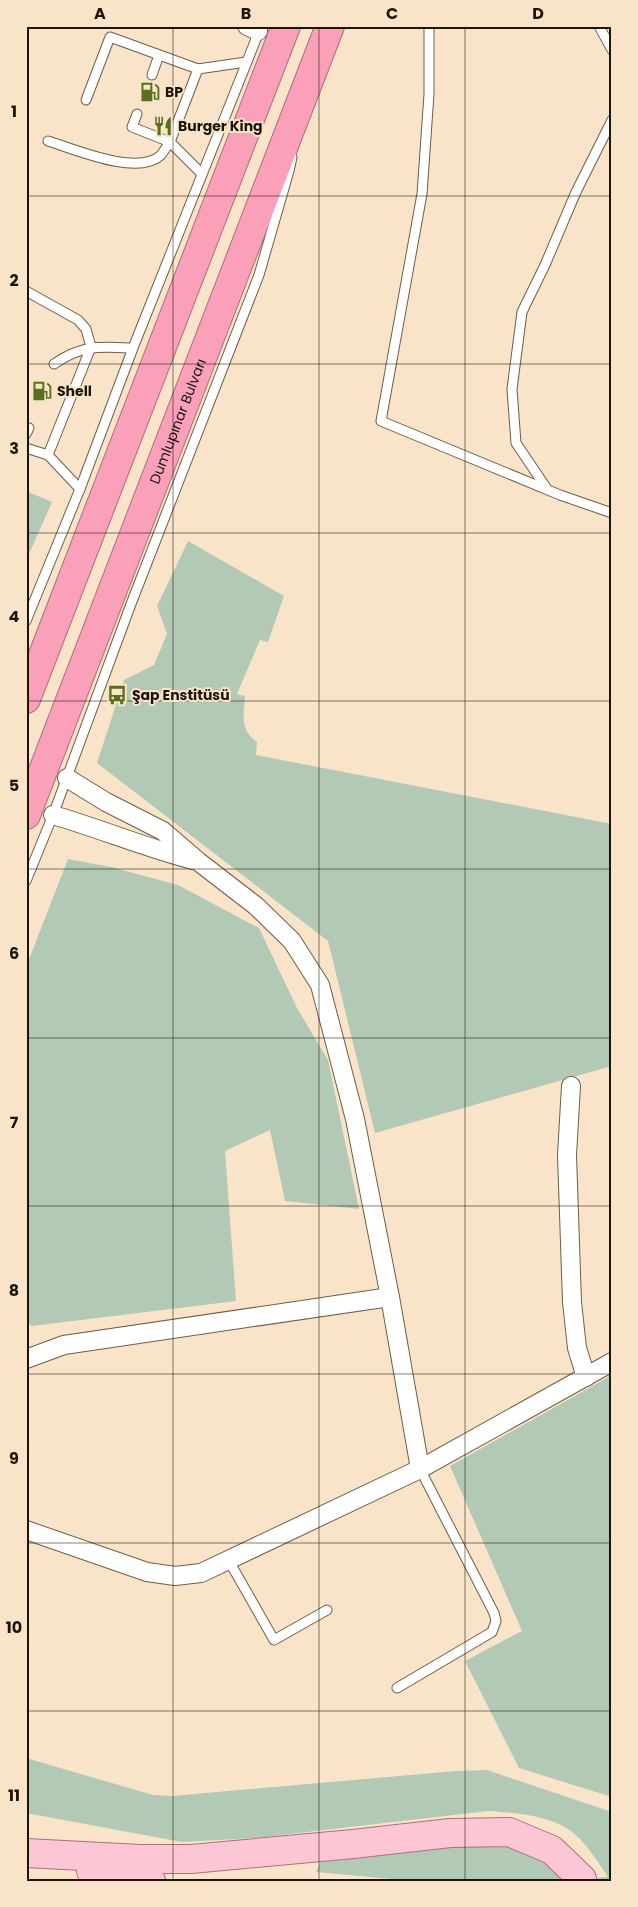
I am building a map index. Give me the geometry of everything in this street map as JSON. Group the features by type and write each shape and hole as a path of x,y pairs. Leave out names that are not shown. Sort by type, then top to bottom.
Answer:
{"highway":[{"path":"26,699 286,26"},
{"name":"Dumlupınar Bulvarı","path":"26,815 330,26"}],"main road":[{"path":"26,1853 140,1859 192,1859 450,1833 509,1832 552,1850 582,1879"},
{"path":"26,1858 151,1881"}],"street":[{"path":"67,778 106,802 163,831 198,862 256,906 292,941 320,985 355,1119 390,1297 420,1470"},
{"path":"54,815 102,829 158,851 198,862"},
{"path":"571,1086 567,1155 572,1302 577,1348 586,1377"},
{"path":"26,1359 64,1345 390,1297"},
{"path":"26,1530 147,1572 175,1576 201,1573 420,1470 612,1362"}],"lane":[{"path":"429,26 429,94 422,194 381,421 547,490 612,513"},
{"path":"599,26 612,50"},
{"path":"26,621 80,489 133,348 246,62 255,28"},
{"path":"86,100 110,37 198,69 246,62"},
{"path":"152,75 159,55"},
{"path":"48,141 98,157 123,162 152,160 161,155 170,142 198,69"},
{"path":"295,143 303,95"},
{"path":"137,114 132,127 170,142 202,174"},
{"path":"547,490 516,443 512,389 522,312 545,265 576,192 612,120"},
{"path":"26,881 54,815 131,604 259,275 293,152"},
{"path":"26,291 78,320 86,329 91,347 48,455"},
{"path":"54,364 66,355 91,347 133,348"},
{"path":"26,448 48,455 80,489"},
{"path":"397,1688 492,1632 496,1621 494,1613 420,1470"},
{"path":"230,1561 274,1640 327,1610"}],"green space":[{"path":"26,491 52,502 26,561"},
{"path":"188,541 284,596 268,642 260,640 237,694 245,696 245,727 251,737 257,742 256,755 612,824 612,1066 375,1133 328,941 97,763 124,680 154,665 167,634 157,606"},
{"path":"68,859 111,867 178,885 259,928 297,1008 328,1060 359,1209 285,1201 270,1130 225,1151 236,1301 32,1326 26,1322 26,967"},
{"path":"612,1375 612,1797 519,1768 465,1661 522,1631 450,1466"},
{"path":"26,1758 153,1795 172,1796 456,1771 487,1770 612,1812 612,1881 413,1881 316,1872 321,1861 360,1858 439,1846 509,1846 531,1851 570,1880 608,1877 580,1839 571,1831 549,1820 524,1814 488,1811 256,1838 182,1842 26,1813"}],"place":[{"name":"BP","path":"150,92"},
{"name":"Burger King","path":"163,126"},
{"name":"Shell","path":"42,391"},
{"name":"Şap Enstitüsü","path":"117,695"}]}
